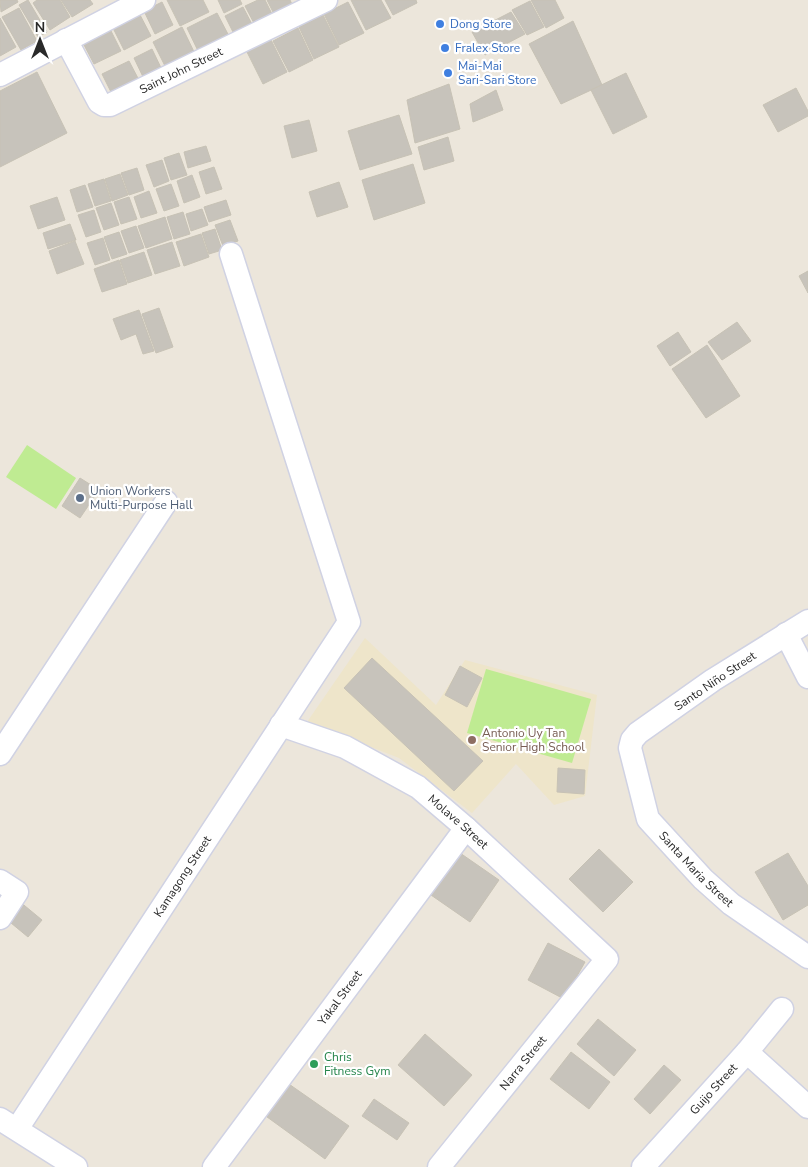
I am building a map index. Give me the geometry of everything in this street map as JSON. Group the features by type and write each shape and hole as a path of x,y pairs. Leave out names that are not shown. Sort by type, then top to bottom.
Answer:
{"street":[{"path":"0,74 144,0"},
{"name":"Saint John Street","path":"66,40 99,102 104,105 110,105 326,0"},
{"name":"Kamagong Street","path":"9,1124 349,622 231,254"},
{"path":"0,754 166,502"},
{"name":"Santo Niño Street","path":"630,748 632,740 638,733 713,680 808,621"},
{"path":"786,634 808,677"},
{"name":"Molave Street","path":"281,725 345,746 418,787 466,828 607,959"},
{"name":"Santa Maria Street","path":"630,748 648,820 703,879 731,904 808,957"},
{"name":"Yakal Street","path":"214,1167 466,828"},
{"path":"0,881 17,892 0,918"},
{"name":"Narra Street","path":"439,1167 607,959"},
{"name":"Guijo Street","path":"643,1167 747,1052 782,1009"},
{"path":"747,1052 808,1107"},
{"path":"9,1124 76,1167"}],"shaded area":[{"name":"Antonio Uy Tan Senior High School","path":"365,638 436,705 465,660 597,695 585,796 554,805 516,764 472,813 399,758 307,722"}],"green space":[{"path":"27,445 76,478 56,509 6,477"},
{"path":"486,669 591,699 572,763 467,733"}],"building":[{"path":"0,0 17,0 18,2 1,12"},
{"path":"28,0 47,32 38,37 19,5"},
{"path":"37,0 60,0 70,17 50,30 33,3"},
{"path":"61,0 90,0 93,4 72,17"},
{"path":"167,0 203,0 209,12 180,26"},
{"path":"218,0 240,0 242,4 224,13"},
{"path":"258,0 265,0 275,20 257,29 245,6"},
{"path":"267,0 290,0 295,11 277,20"},
{"path":"351,0 381,0 391,18 366,30"},
{"path":"385,0 416,0 417,3 393,15"},
{"path":"531,0 555,0 564,18 546,28"},
{"path":"530,1 544,27 527,35 512,10"},
{"path":"162,2 173,25 155,34 144,11"},
{"path":"348,2 364,33 339,45 324,14"},
{"path":"243,7 255,30 236,38 225,16"},
{"path":"19,8 37,41 21,50 2,17"},
{"path":"511,12 525,34 485,55 472,32"},
{"path":"139,13 151,36 124,50 112,26"},
{"path":"217,13 231,40 200,55 187,28"},
{"path":"323,15 339,47 314,59 299,27"},
{"path":"0,18 16,47 0,56"},
{"path":"573,21 602,85 561,104 529,44"},
{"path":"109,27 121,51 94,64 82,41"},
{"path":"182,27 197,58 168,72 153,42"},
{"path":"298,28 313,60 289,72 273,41"},
{"path":"271,40 287,72 263,84 247,52"},
{"path":"152,49 163,72 145,81 134,58"},
{"path":"129,61 141,84 114,98 102,74"},
{"path":"37,72 67,133 0,167 0,91"},
{"path":"626,73 647,117 613,134 591,90"},
{"path":"449,84 460,129 415,143 407,100"},
{"path":"796,88 808,111 808,116 778,132 763,105"},
{"path":"496,90 503,110 473,122 470,104"},
{"path":"399,115 412,154 360,170 348,131"},
{"path":"309,120 317,151 292,158 284,126"},
{"path":"448,137 454,161 424,170 418,147"},
{"path":"206,146 211,161 188,168 184,152"},
{"path":"179,153 187,175 171,180 164,158"},
{"path":"162,160 169,181 154,187 146,165"},
{"path":"413,164 425,203 374,220 362,180"},
{"path":"214,167 222,189 206,194 199,172"},
{"path":"137,168 144,190 129,195 121,173"},
{"path":"120,174 128,195 112,201 105,179"},
{"path":"192,175 200,197 184,203 177,181"},
{"path":"104,179 111,201 95,206 88,184"},
{"path":"339,182 348,207 317,217 309,192"},
{"path":"171,184 179,206 164,211 156,189"},
{"path":"85,185 93,207 77,212 70,190"},
{"path":"149,191 157,213 141,218 134,197"},
{"path":"57,197 65,220 38,229 30,206"},
{"path":"129,197 137,219 121,224 114,202"},
{"path":"226,200 231,215 209,222 204,207"},
{"path":"111,203 119,225 104,230 96,208"},
{"path":"202,209 208,225 191,231 186,214"},
{"path":"94,210 101,232 86,237 78,215"},
{"path":"183,212 190,234 174,239 167,217"},
{"path":"165,217 172,239 146,248 138,226"},
{"path":"230,220 238,241 223,246 215,225"},
{"path":"70,224 76,240 48,249 43,233"},
{"path":"136,226 144,248 129,253 121,231"},
{"path":"215,229 222,250 209,254 202,233"},
{"path":"119,232 127,254 112,259 104,237"},
{"path":"201,234 209,257 184,266 176,242"},
{"path":"103,238 110,260 95,265 87,243"},
{"path":"75,241 84,264 57,274 49,251"},
{"path":"172,242 180,266 155,274 147,250"},
{"path":"144,252 152,275 128,283 120,260"},
{"path":"119,260 127,284 102,292 94,269"},
{"path":"808,271 808,293 799,276"},
{"path":"159,308 173,347 156,353 142,314"},
{"path":"139,310 154,351 143,354 136,334 121,340 113,319"},
{"path":"737,322 751,341 722,360 708,342"},
{"path":"678,332 691,352 670,366 657,346"},
{"path":"707,345 740,396 706,418 672,369"},
{"name":"Union Workers Multi-Purpose Hall","path":"80,478 99,490 80,518 62,506"},
{"path":"372,658 483,761 454,791 344,688"},
{"path":"460,666 482,678 467,707 445,695"},
{"path":"558,768 585,770 584,794 557,792"},
{"path":"599,849 633,882 603,912 569,879"},
{"path":"460,853 499,880 470,922 431,895"},
{"path":"788,853 808,886 808,905 783,920 755,872"},
{"path":"19,901 42,920 28,937 5,918"},
{"path":"548,943 585,962 564,999 528,980"},
{"path":"598,1019 636,1050 614,1076 577,1044"},
{"path":"425,1034 472,1075 444,1106 398,1065"},
{"path":"571,1052 610,1082 589,1109 550,1079"},
{"path":"664,1065 681,1080 650,1114 634,1099"},
{"path":"286,1082 349,1126 325,1159 263,1114"},
{"path":"374,1099 409,1123 397,1140 362,1116"}],"place":[{"name":"Dong Store","path":"440,24"},
{"name":"Fralex Store","path":"445,48"},
{"name":"Mai-Mai Sari-Sari Store","path":"448,73"},
{"name":"Union Workers Multi-Purpose Hall","path":"80,498"},
{"name":"Antonio Uy Tan Senior High School","path":"472,740"},
{"name":"Chris Fitness Gym","path":"314,1064"}]}
